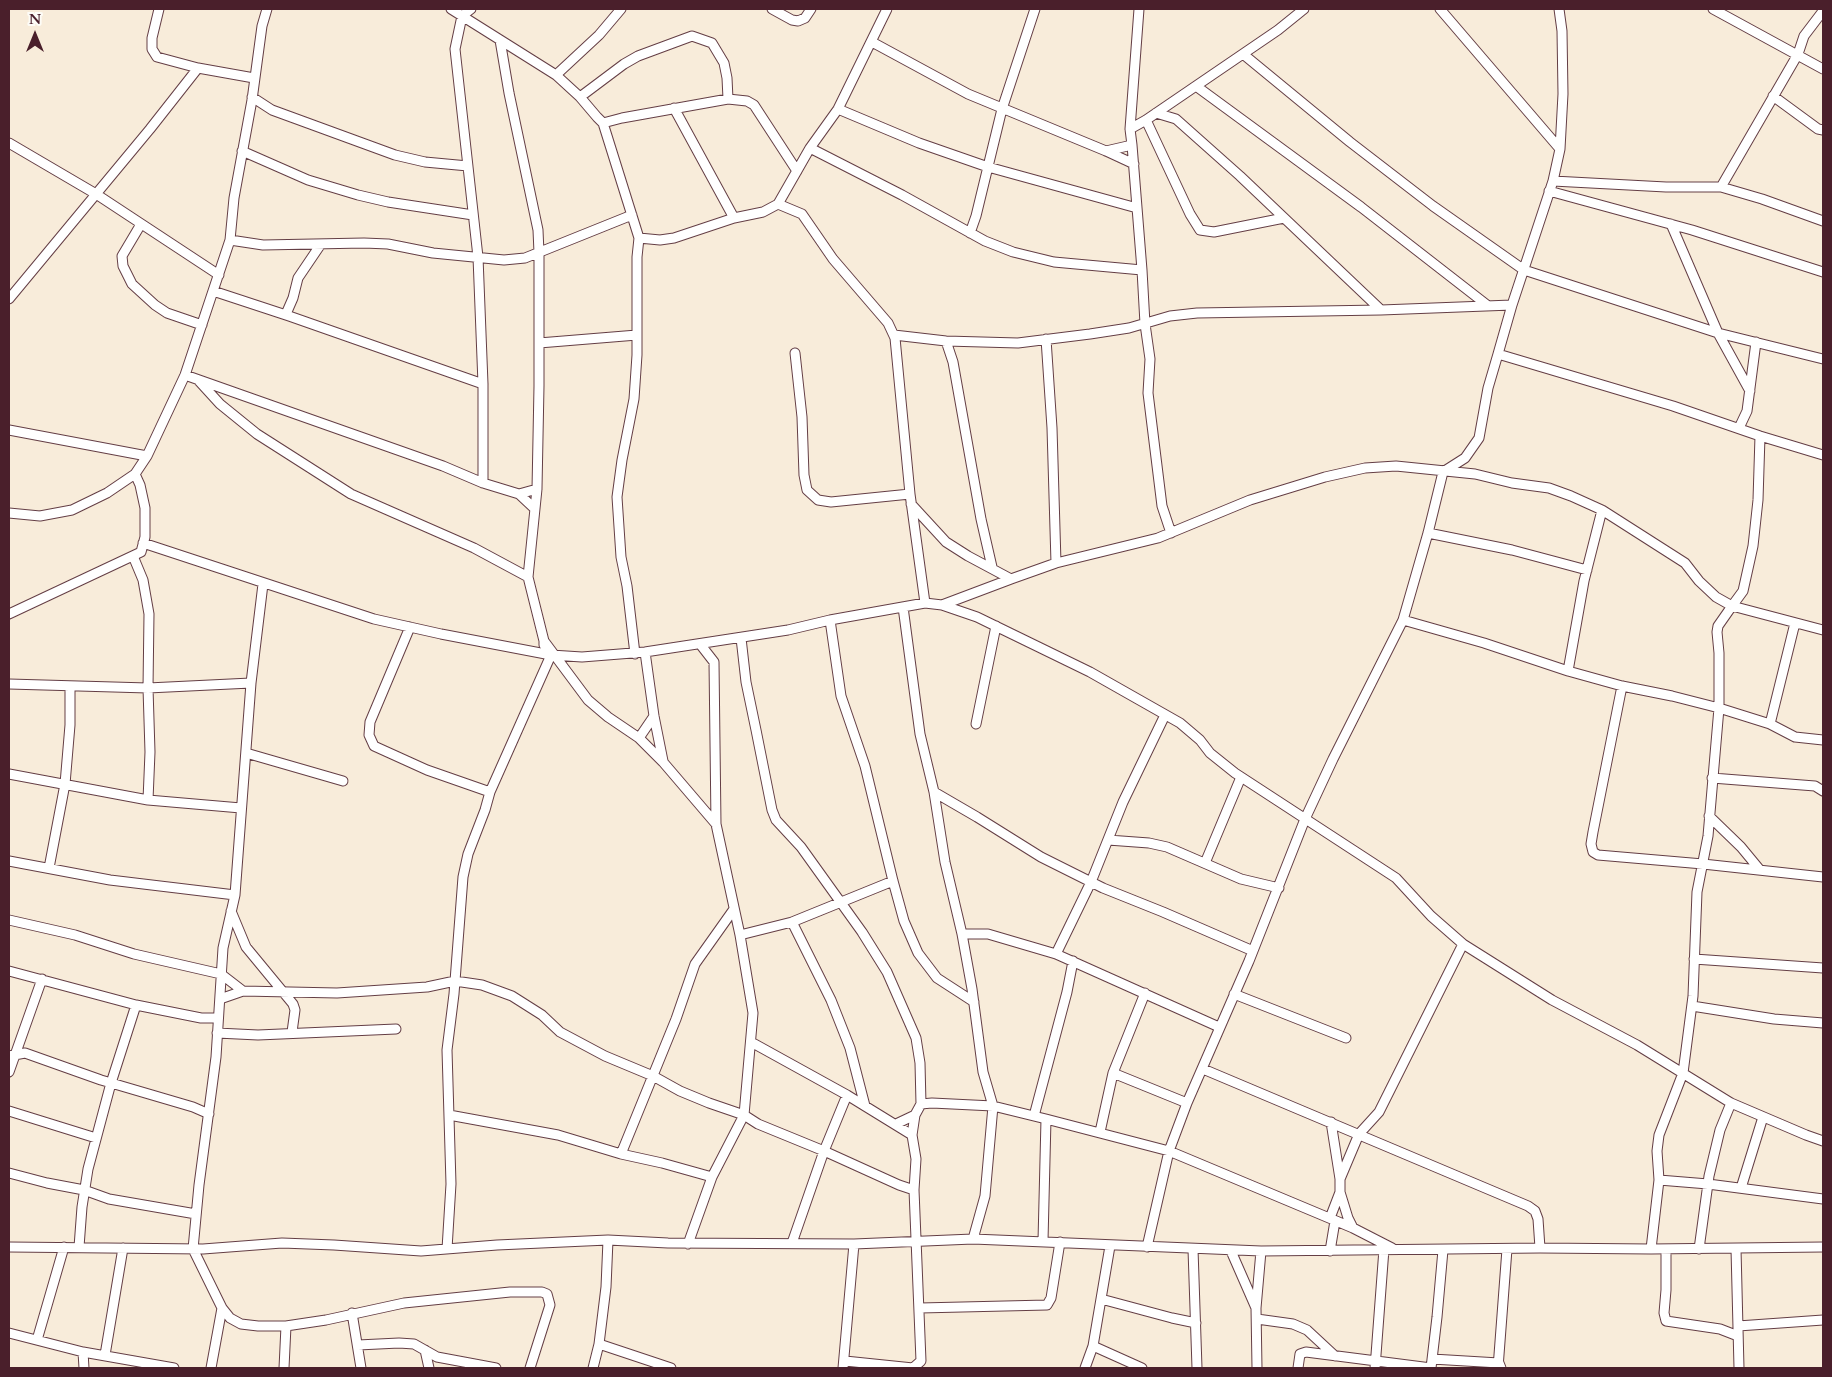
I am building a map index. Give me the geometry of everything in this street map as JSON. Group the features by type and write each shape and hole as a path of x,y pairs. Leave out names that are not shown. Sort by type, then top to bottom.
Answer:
{"street":[{"path":"159,9 152,38 152,49 158,58 198,68 254,78"},
{"path":"9,512 40,516 72,510 136,474 147,456 185,375 230,240 234,198 252,97 262,26 267,9"},
{"path":"452,9 556,76 580,97 603,123 639,238 638,335 634,399 622,460 618,497 621,557 627,586 635,654"},
{"path":"471,9 462,16 454,50 478,257 483,384 483,483"},
{"path":"556,76 599,35 620,9"},
{"path":"772,9 792,20 798,21 805,18 810,9"},
{"path":"639,238 660,240 674,238 734,218 763,212 778,204 810,148 838,108 887,9"},
{"path":"970,233 976,216 1002,109 1036,9"},
{"path":"1140,9 1130,128 1138,208 1145,324 1150,359 1148,393 1162,506 1171,533"},
{"path":"1130,128 1146,120 1243,54 1304,9"},
{"path":"1440,9 1560,149"},
{"path":"1147,1248 1169,1151 1186,1103 1203,1068 1279,888 1305,819 1403,620 1428,534 1443,472 1465,458 1479,438 1488,388 1512,305 1553,181 1560,149 1563,94 1560,9"},
{"path":"1713,9 1823,68"},
{"path":"1721,187 1798,54 1804,36 1823,11"},
{"path":"580,97 624,64 638,56 692,36 712,43 724,63 728,99"},
{"path":"500,40 509,93 538,230 537,489 528,577 544,641 549,654 588,700 608,717 639,738 663,762 716,824"},
{"path":"872,42 960,90 1002,109 1106,150 1134,164"},
{"path":"1243,54 1350,142 1433,206 1524,270 1718,333 1823,359"},
{"path":"9,299 198,68"},
{"path":"1196,86 1361,207 1487,305"},
{"path":"1773,96 1823,130"},
{"path":"252,97 272,110 395,155 425,162 468,166"},
{"path":"603,123 728,99 747,101 754,105 798,172"},
{"path":"1175,100 1176,119"},
{"path":"674,108 734,218"},
{"path":"838,108 919,143 988,167 1138,208"},
{"path":"1156,113 1176,119 1381,310"},
{"path":"1146,120 1190,214 1200,230 1214,232 1284,218"},
{"path":"9,143 96,194 219,275"},
{"path":"1106,150 1132,145"},
{"path":"810,148 902,195 984,241 1014,252 1054,262 1142,270"},
{"path":"242,151 308,180 358,195 416,207 473,215"},
{"path":"1553,181 1666,187 1721,187 1762,199 1823,221"},
{"path":"1549,191 1671,224 1823,272"},
{"path":"778,204 802,214 832,259 888,323 894,335 911,504 925,603"},
{"path":"230,240 264,245 388,244 433,253 504,260 525,258 632,215"},
{"path":"142,224 122,256 123,266 132,284 155,306 167,313 202,325"},
{"path":"1671,224 1718,333 1750,391"},
{"path":"286,314 293,298 298,278 321,244"},
{"path":"213,291 286,314 483,384"},
{"path":"894,335 946,341 1018,342 1090,334 1145,324 1170,316 1197,313 1381,310 1512,305"},
{"path":"539,343 638,335"},
{"path":"1046,339 1052,438 1056,563"},
{"path":"946,341 953,362 981,519 992,567"},
{"path":"1739,428 1747,411 1756,342"},
{"path":"795,353 802,417 804,475 807,490 818,500 831,502 910,494"},
{"path":"1498,354 1673,406 1823,455"},
{"path":"185,375 443,466 483,483 519,494 535,509"},
{"path":"199,381 220,404 257,434 351,494 474,548 528,577"},
{"path":"1651,1249 1659,1180 1657,1151 1659,1136 1683,1073 1692,1006 1697,892 1703,864 1709,816 1720,708 1717,632 1718,626 1743,591 1754,546 1758,491 1756,434 1747,411"},
{"path":"9,430 147,456"},
{"path":"942,605 1056,563 1158,538 1250,500 1325,477 1365,468 1396,466 1476,474 1548,488 1571,496 1602,510 1685,563 1699,581 1716,597 1732,606 1823,630"},
{"path":"9,614 141,552 145,508 136,474"},
{"path":"519,494 537,489"},
{"path":"911,504 946,542 1011,579"},
{"path":"1568,671 1587,570 1602,510"},
{"path":"1428,534 1512,550 1587,570"},
{"path":"143,544 374,619 549,654 582,657 635,654 741,638 925,603 942,605 978,617 1090,672 1180,723 1200,740 1219,761 1241,777 1396,878 1431,916 1463,944 1552,1000 1637,1045 1732,1103 1823,1141"},
{"path":"133,556 143,580 149,614 148,688 150,752 148,800"},
{"path":"264,584 251,683 234,895 223,948 209,1114 193,1249 222,1308 230,1318 241,1324 286,1326 326,1320 404,1303 510,1292 542,1292 547,1294 550,1305 530,1368"},
{"path":"903,606 918,725 934,792 945,862 962,934 974,1002 983,1072 993,1106 984,1196 973,1240"},
{"path":"830,620 841,696 865,766 892,881 904,921 918,953 937,978 974,1002"},
{"path":"1403,620 1458,634 1568,671 1622,686 1720,708 1770,724 1795,737 1823,740"},
{"path":"1770,724 1795,623"},
{"path":"976,724 996,626"},
{"path":"410,627 370,722 369,735 374,746 427,770 490,792"},
{"path":"741,638 746,682 776,820 801,847 862,932 887,972 916,1038 920,1063 921,1104 915,1115 912,1135 916,1159 914,1190 922,1353 921,1362 917,1366 912,1368 841,1366 854,1244"},
{"path":"447,1249 451,1184 447,1050 455,981 463,877 468,854 490,792 549,654 544,641"},
{"path":"688,1244 712,1177 744,1115 753,1013 740,935 716,824 713,642"},
{"path":"700,644 714,662"},
{"path":"645,652 663,762"},
{"path":"9,684 148,688 251,683"},
{"path":"49,868 65,784 70,725 70,686"},
{"path":"1622,686 1591,844 1593,852 1598,855 1823,877"},
{"path":"1056,954 1091,882 1123,802 1164,715"},
{"path":"639,738 654,716"},
{"path":"246,753 343,781"},
{"path":"9,774 148,800 242,808"},
{"path":"1205,863 1241,777"},
{"path":"1712,778 1815,786 1823,791"},
{"path":"934,792 1041,857 1103,888 1253,950"},
{"path":"1709,816 1760,870"},
{"path":"1108,840 1149,842 1167,847 1241,879 1279,888"},
{"path":"9,861 110,880 234,895"},
{"path":"740,935 792,922 892,881"},
{"path":"621,1154 653,1076 695,964 734,909"},
{"path":"231,910 246,946 293,1004 295,1010 292,1032"},
{"path":"9,920 75,935 134,954 222,974 243,991"},
{"path":"792,922 830,1000 850,1048 865,1106"},
{"path":"962,934 988,934 1056,954 1219,1027"},
{"path":"1340,1179 1359,1134 1379,1112 1463,944"},
{"path":"1694,959 1823,968"},
{"path":"1034,1116 1067,992 1073,961"},
{"path":"9,971 136,1005 201,1018 218,1018"},
{"path":"9,1072 12,1055 42,979"},
{"path":"220,999 243,991 337,993 427,987 455,981 482,985 512,996 542,1015 560,1032 575,1041 653,1076 680,1091 744,1115 758,1124 914,1190"},
{"path":"1100,1132 1113,1072 1145,993"},
{"path":"1234,994 1346,1038"},
{"path":"80,1248 84,1190 111,1083 136,1005"},
{"path":"1692,1006 1765,1018 1823,1024"},
{"path":"217,1033 258,1035 292,1032 396,1029"},
{"path":"750,1042 847,1095 912,1135"},
{"path":"12,1055 25,1053 209,1114"},
{"path":"1203,1068 1528,1206 1536,1212 1538,1219 1540,1248"},
{"path":"1113,1072 1186,1103"},
{"path":"792,1243 824,1151 847,1095"},
{"path":"1699,1249 1708,1184 1720,1130 1732,1103"},
{"path":"921,1104 993,1106 1169,1151 1353,1228 1395,1249"},
{"path":"9,1111 96,1138"},
{"path":"449,1115 558,1135 621,1154 712,1177"},
{"path":"896,1124 915,1115"},
{"path":"1741,1188 1763,1117"},
{"path":"1043,1241 1046,1119"},
{"path":"1330,1251 1333,1220 1340,1192 1340,1179 1331,1122"},
{"path":"9,1173 84,1190 109,1199 196,1214"},
{"path":"1659,1180 1708,1184 1823,1199"},
{"path":"1340,1192 1353,1228"},
{"path":"593,1368 599,1344 606,1287 608,1240"},
{"path":"9,1246 193,1249 282,1243 421,1251 608,1240 688,1244 854,1244 973,1240 1043,1241 1231,1251 1823,1247"},
{"path":"920,1308 1047,1305 1051,1298 1060,1242"},
{"path":"1085,1368 1094,1346 1110,1246"},
{"path":"37,1340 64,1247"},
{"path":"105,1356 123,1248"},
{"path":"1194,1249 1197,1368"},
{"path":"1375,1365 1384,1249"},
{"path":"1298,1368 1300,1354 1306,1352 1336,1356 1375,1365 1499,1367 1507,1249"},
{"path":"1666,1249 1664,1313 1666,1321 1720,1329 1738,1336"},
{"path":"1736,1249 1739,1368"},
{"path":"1431,1365 1443,1250"},
{"path":"1231,1251 1256,1308"},
{"path":"1257,1368 1256,1308 1261,1251"},
{"path":"1101,1299 1196,1323"},
{"path":"211,1368 222,1308"},
{"path":"352,1313 361,1368"},
{"path":"1257,1319 1293,1324 1307,1330 1336,1356"},
{"path":"1738,1326 1823,1320"},
{"path":"284,1368 286,1326"},
{"path":"9,1333 145,1366 174,1368"},
{"path":"358,1346 399,1343 414,1344 437,1357 496,1368"},
{"path":"599,1344 671,1368"},
{"path":"1094,1346 1142,1368"},
{"path":"425,1350 429,1368"},
{"path":"83,1352 84,1368"},
{"path":"429,1368 437,1357"}]}
